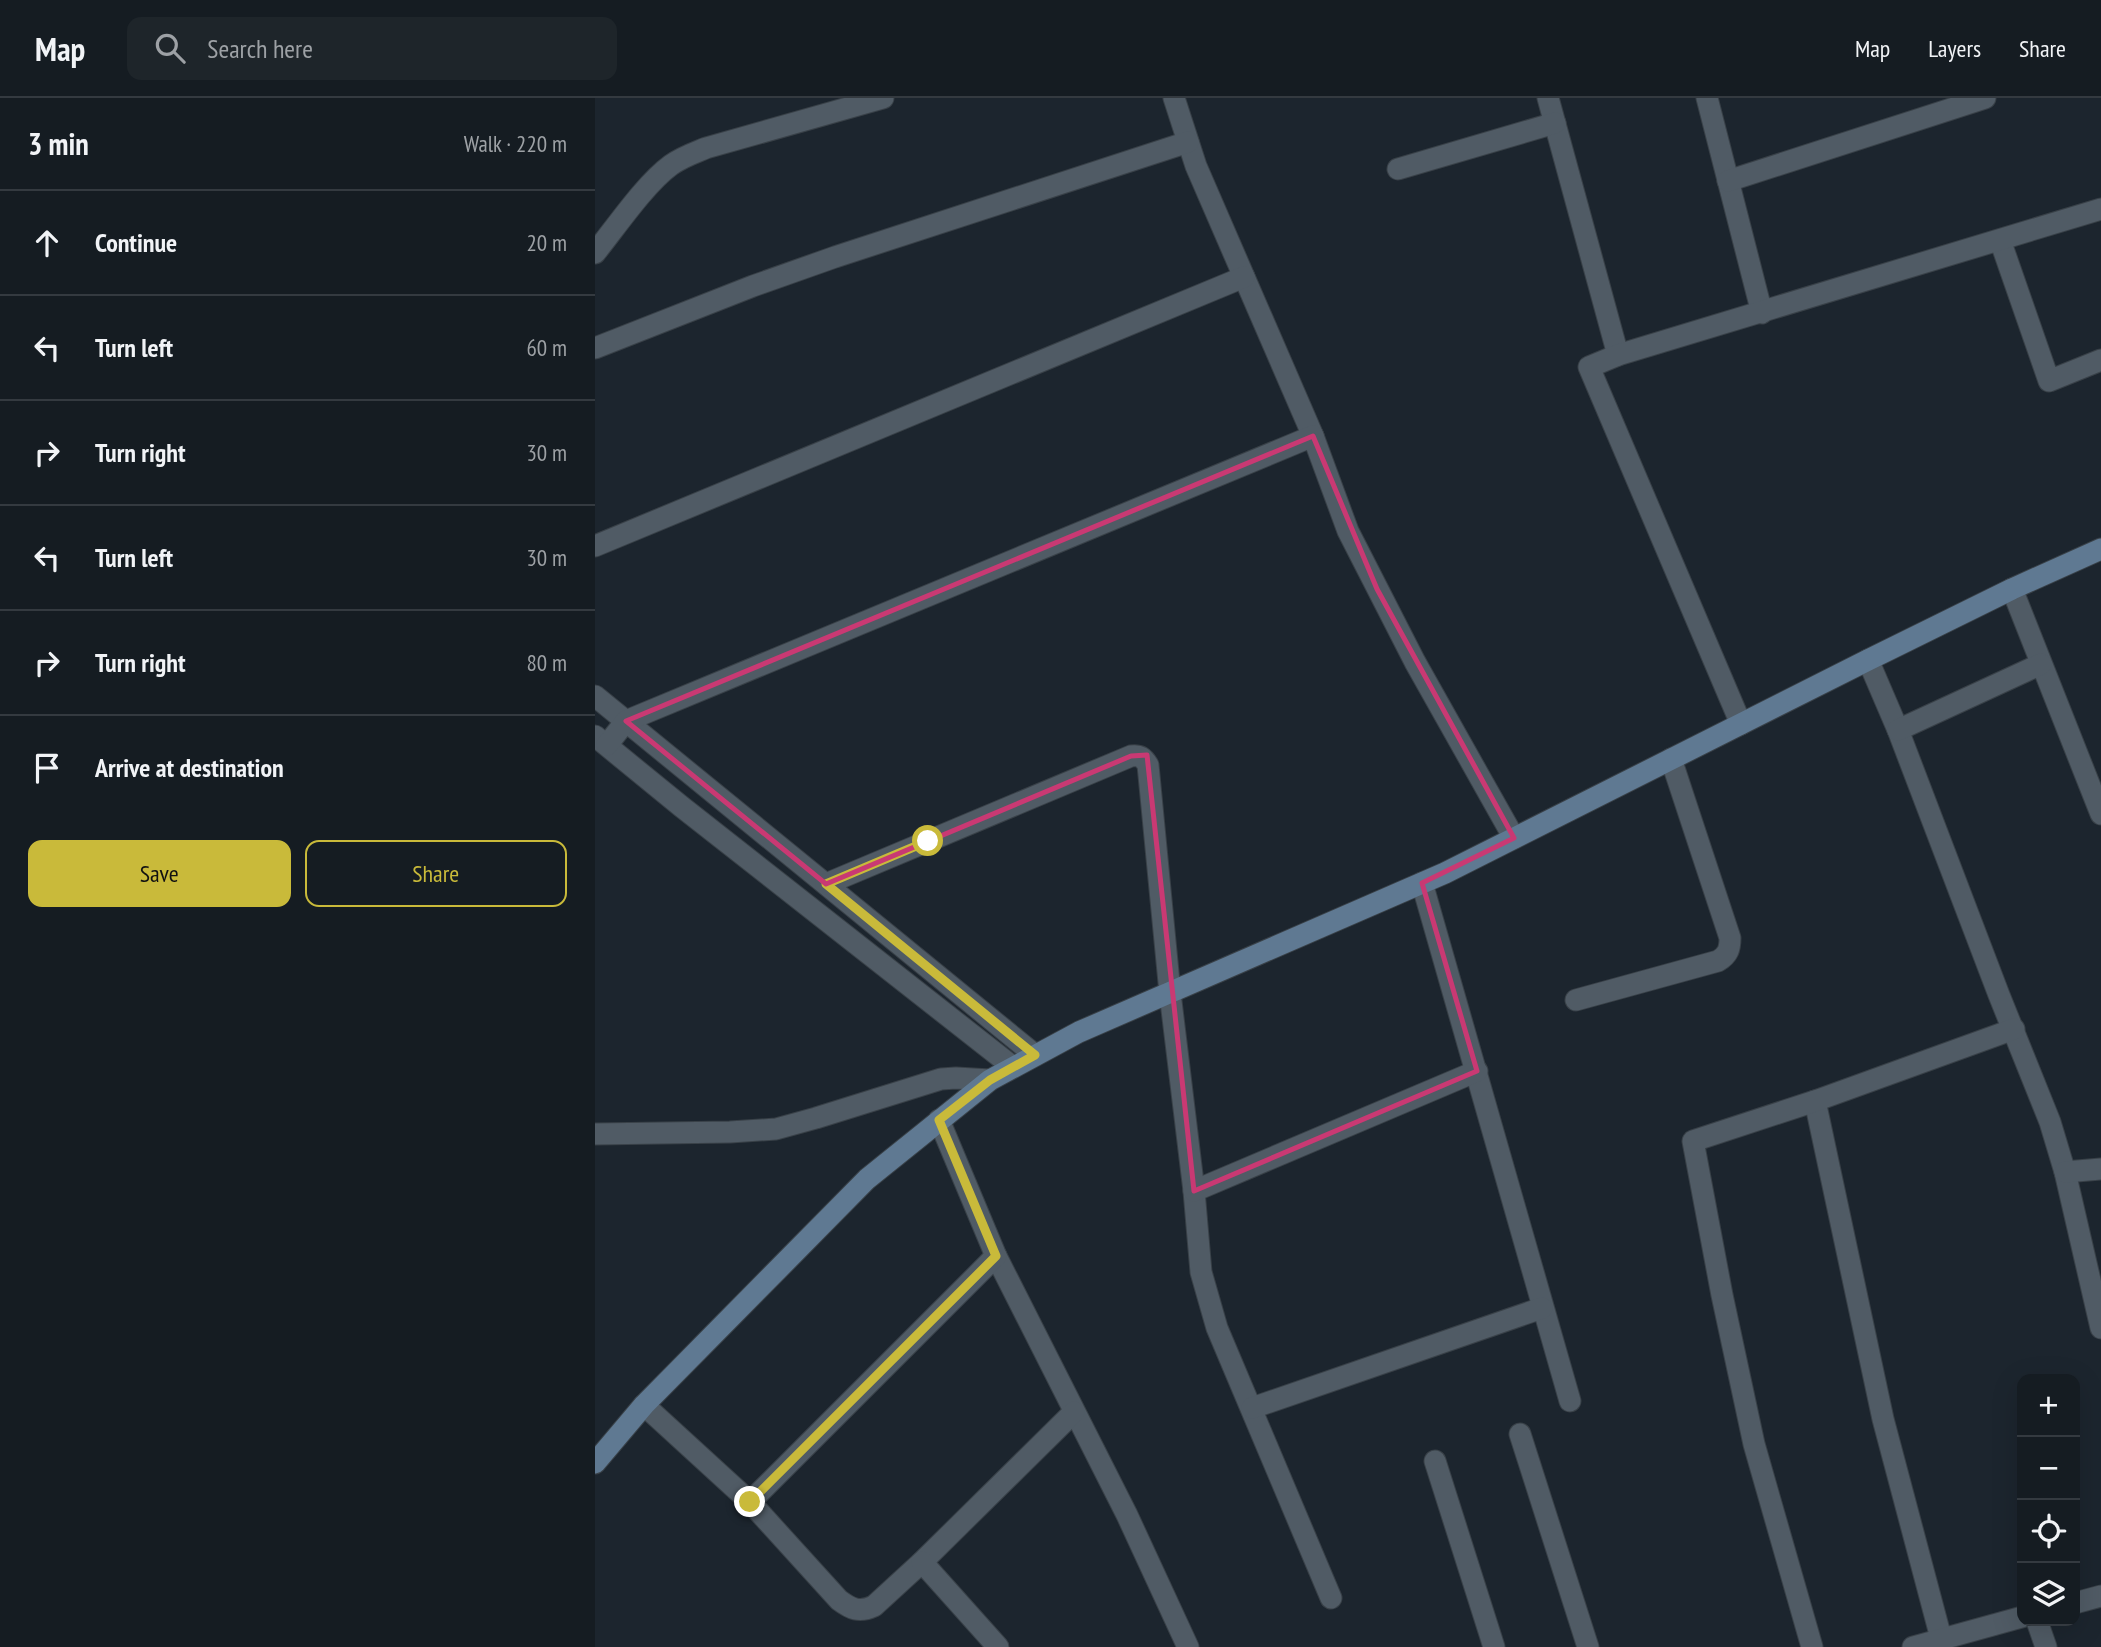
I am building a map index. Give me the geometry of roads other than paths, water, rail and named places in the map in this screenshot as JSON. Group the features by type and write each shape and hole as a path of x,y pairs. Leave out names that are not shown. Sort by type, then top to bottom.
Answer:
{"street":[{"path":"595,253 654,180 682,158 706,148 883,98"},
{"path":"1174,98 1196,166 1313,436 1348,531 1415,662 1514,838"},
{"path":"1548,98 1618,355"},
{"path":"1707,98 1762,313"},
{"path":"1728,181 1985,98"},
{"path":"1398,169 1555,122"},
{"path":"595,348 823,261 1188,142"},
{"path":"1741,724 1589,367 1618,355 2101,209"},
{"path":"2000,240 2049,381 2101,360"},
{"path":"595,547 1244,277"},
{"path":"1013,1067 601,741 626,721 1313,436"},
{"path":"595,1463 644,1405 867,1179 990,1080 1079,1032 1422,883 2012,589 2101,549"},
{"path":"2012,589 2101,814"},
{"path":"1868,660 1898,730 2050,1122 2065,1172 2100,1320"},
{"path":"1898,730 2041,664"},
{"path":"595,696 1035,1055"},
{"path":"826,884 1131,756 1144,758 1148,765 1201,1272 1217,1328 1331,1598"},
{"path":"1576,1000 1718,961 1726,956 1730,947 1731,938 1671,759"},
{"path":"1422,883 1570,1401"},
{"path":"1812,1647 1754,1444 1693,1141 1815,1101 2014,1029"},
{"path":"1194,1191 1477,1071"},
{"path":"595,1134 776,1129 941,1079 990,1080"},
{"path":"1815,1101 1883,1419 1941,1638"},
{"path":"939,1120 996,1256 1127,1515 1188,1647"},
{"path":"2065,1172 2101,1169"},
{"path":"750,1502 996,1256"},
{"path":"1251,1408 1542,1308"},
{"path":"644,1405 750,1502 839,1600 850,1608 864,1610 874,1606 922,1562 1074,1412"},
{"path":"1520,1434 1588,1647"},
{"path":"1435,1461 1494,1647"},
{"path":"922,1562 998,1647"},
{"path":"2080,1602 2101,1596"},
{"path":"1913,1647 2017,1618"},
{"path":"2038,1626 2046,1647"}]}
